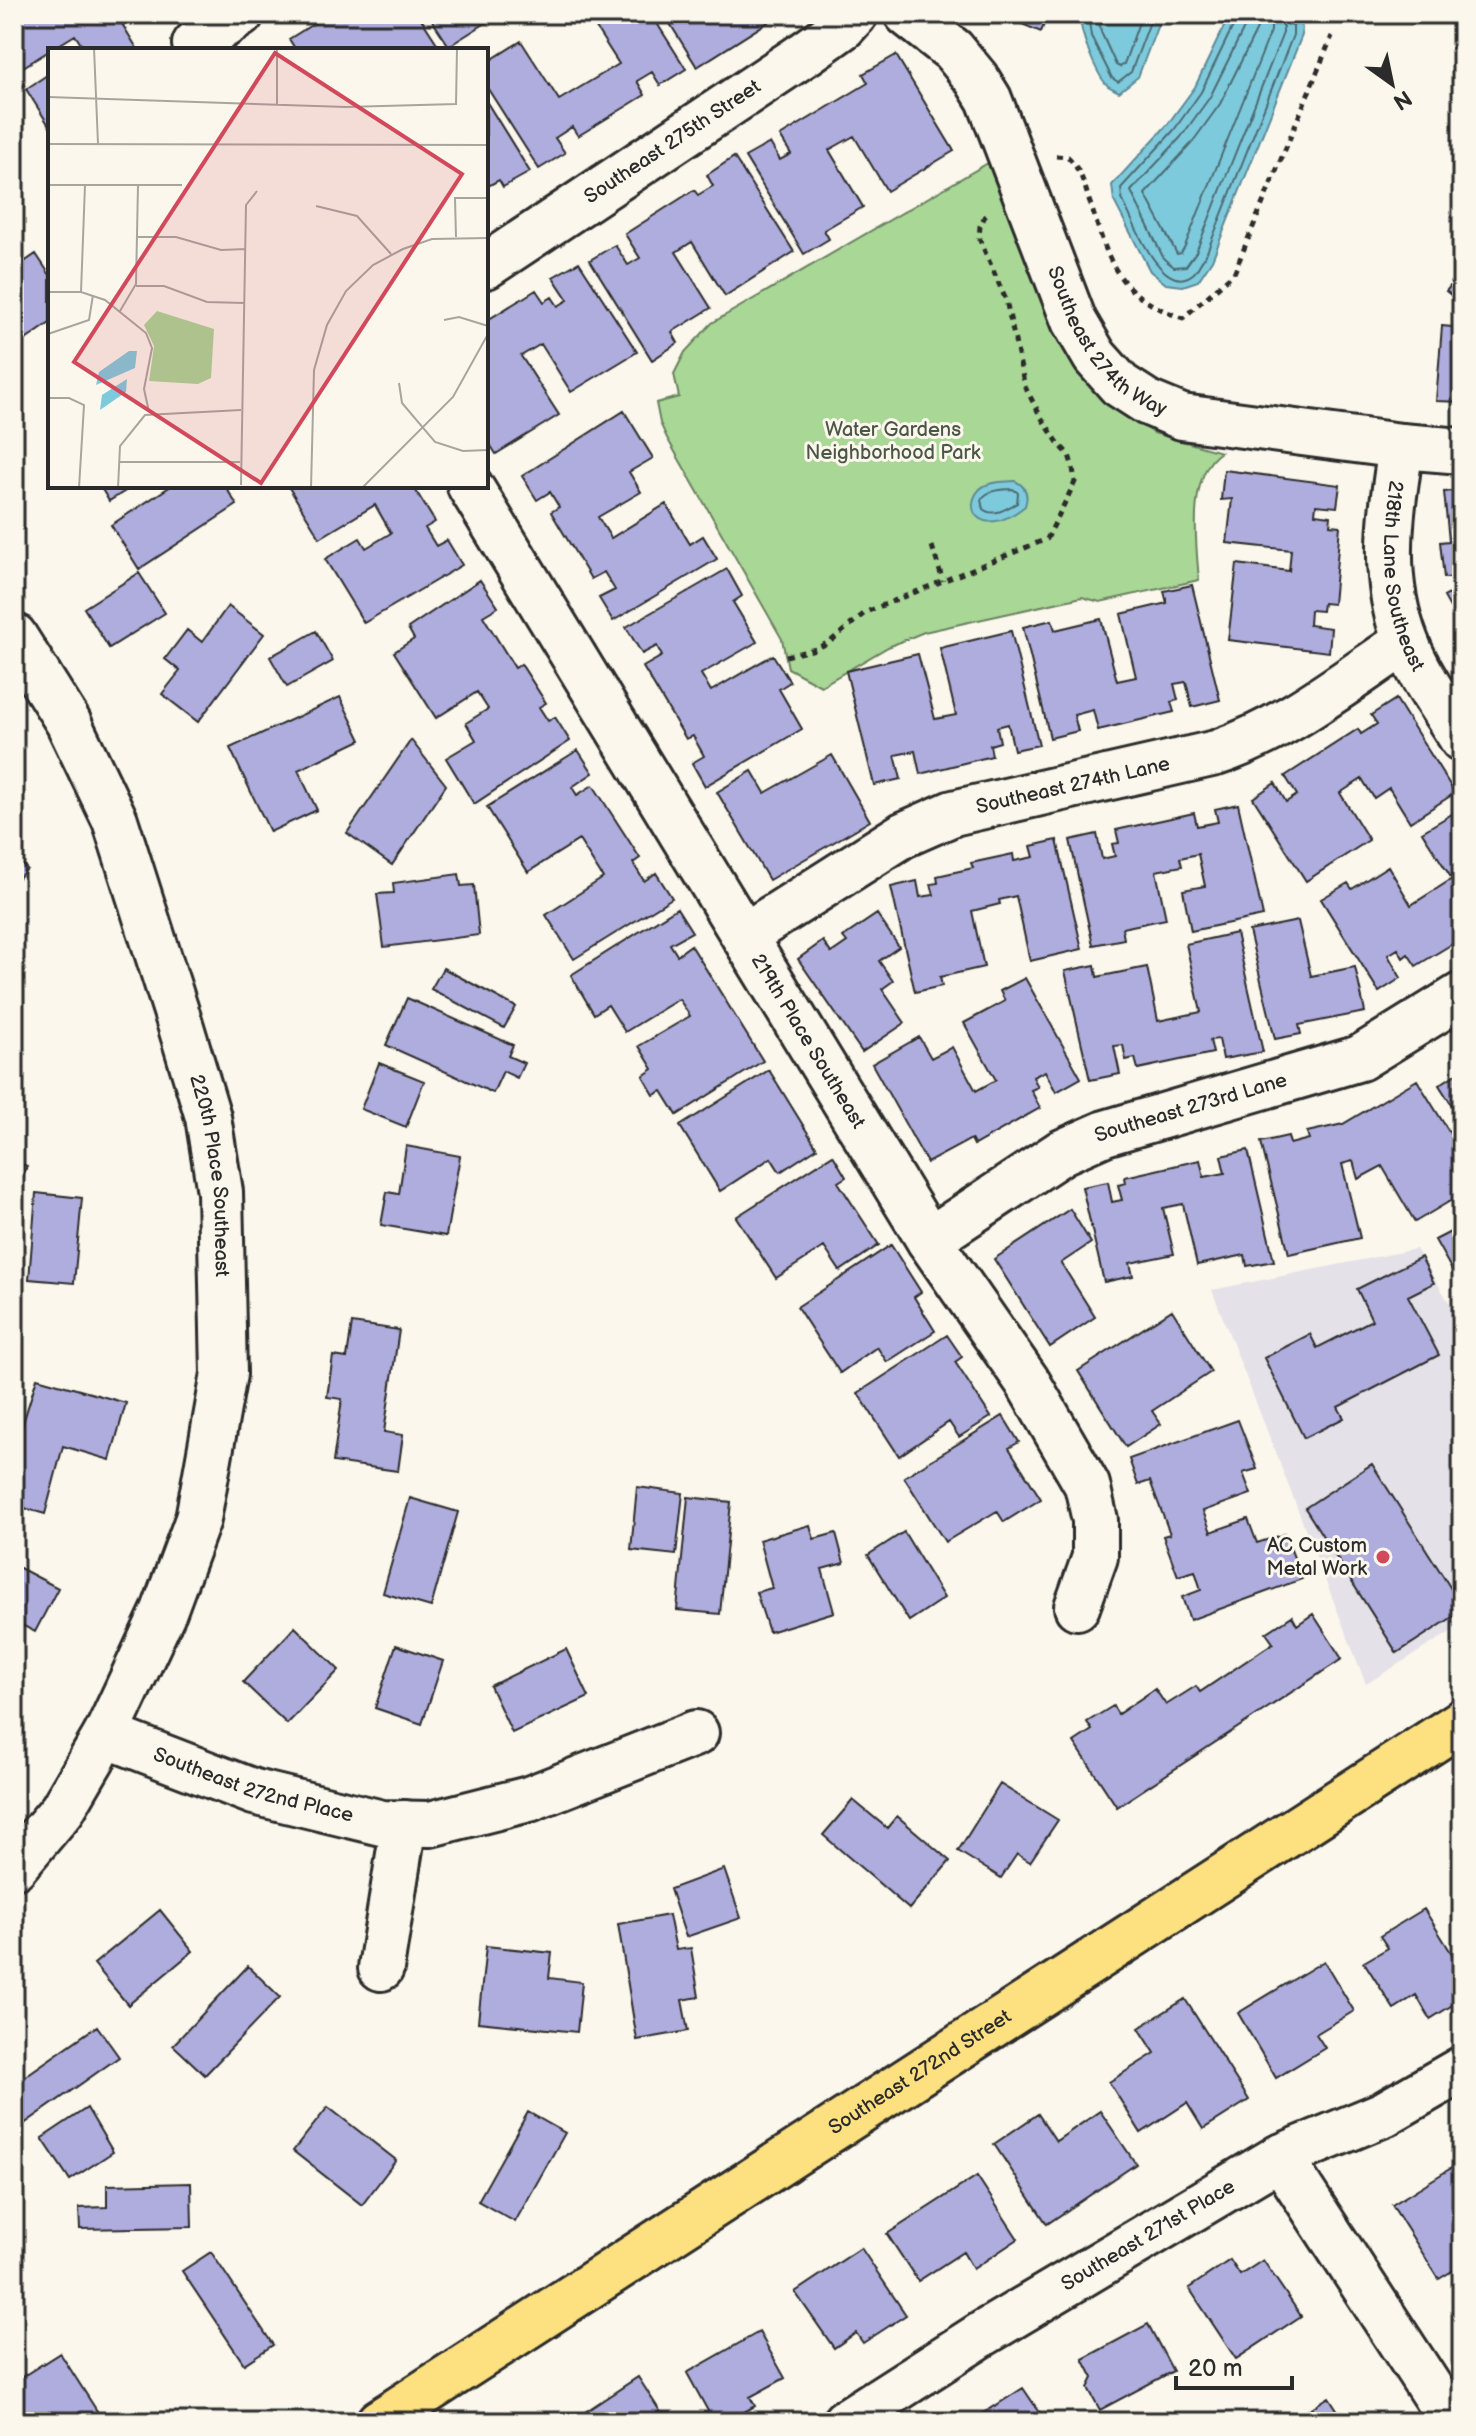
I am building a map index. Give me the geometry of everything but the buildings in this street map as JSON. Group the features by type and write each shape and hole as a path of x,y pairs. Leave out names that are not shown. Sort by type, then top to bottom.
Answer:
{"main road":[{"name":"Southeast 272nd Street","path":"379,2422 1462,1722"}],"street":[{"path":"189,36 241,14"},
{"name":"Southeast 275th Street","path":"488,265 806,53 844,26 855,14"},
{"name":"Southeast 274th Way","path":"907,14 953,50 989,99 1074,321 1095,357 1120,385 1148,403 1182,417 1462,451"},
{"name":"218th Lane Southeast","path":"1401,446 1389,531 1390,582 1405,642 1462,739"},
{"name":"219th Place Southeast","path":"471,488 929,1240 1027,1381 1087,1485 1095,1520 1095,1557 1077,1607"},
{"name":"220th Place Southeast","path":"14,636 68,722 115,820 208,1117 220,1192 224,1374 198,1519 164,1611 106,1735 62,1810 14,1867"},
{"name":"Southeast 274th Lane","path":"744,936 903,835 953,813 1216,753 1245,743 1281,724 1405,642"},
{"name":"Southeast 273rd Lane","path":"929,1240 1062,1152 1105,1133 1360,1058 1462,995"},
{"name":"Southeast 272nd Place","path":"106,1735 254,1792 382,1823 430,1824 529,1799 696,1733"},
{"path":"381,1968 404,1823"},
{"name":"Southeast 271st Place","path":"845,2422 984,2333 1280,2157 1384,2114 1462,2069"},
{"path":"1280,2157 1452,2422"}],"path":[{"path":"932,546 943,581"}],"shaded area":[{"path":"1416,1249 1462,1323 1462,1625 1366,1684 1212,1290"}],"green space":[{"name":"Water Gardens Neighborhood Park","path":"988,163 1061,342 1087,376 1125,413 1154,433 1221,452 1210,462 1198,493 1196,530 1199,580 1100,602 1082,597 924,632 888,647 821,686 788,668 782,639 667,438 656,403 679,397 674,374 685,352 712,323"}],"water":[{"path":"1081,14 1162,14 1138,77 1119,92 1108,86 1094,63 1082,30"},
{"path":"1230,14 1301,14 1302,35 1212,260 1198,281 1183,286 1166,284 1150,271 1114,201 1112,185 1167,125 1195,87"},
{"path":"1015,481 1026,491 1025,506 996,521 985,521 975,514 974,499 980,489 991,483"}],"place":[{"name":"AC Custom Metal Work","path":"1383,1557"}]}
